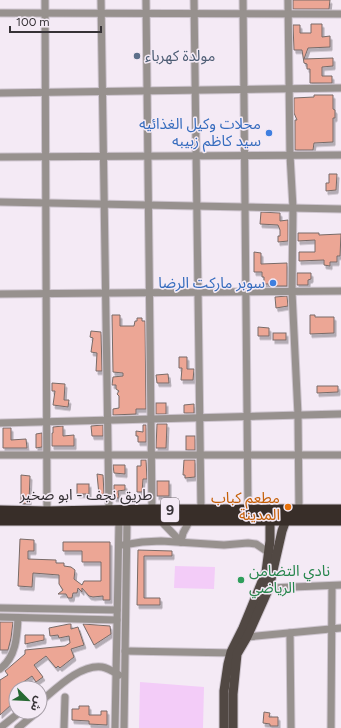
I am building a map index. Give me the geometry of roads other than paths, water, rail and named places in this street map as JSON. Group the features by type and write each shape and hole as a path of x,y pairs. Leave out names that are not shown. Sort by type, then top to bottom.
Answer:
{"highway":[{"name":"طريق نجف - ابو صخير","path":"0,511 341,510"},
{"name":"طريق نجف - ابو صخير","path":"0,520 341,520"}],"main road":[{"path":"243,638 266,572 270,520"},
{"path":"224,728 224,691 228,664 269,588 282,531 286,520"},
{"path":"233,728 234,653"}],"street":[{"path":"45,0 48,512"},
{"path":"102,0 110,511"},
{"path":"146,0 152,510"},
{"path":"194,0 201,510"},
{"path":"243,0 248,510"},
{"path":"288,0 290,155 293,208 292,292 298,415 299,510"},
{"path":"0,13 341,14"},
{"path":"0,93 341,88"},
{"path":"0,157 341,154"},
{"path":"0,202 341,209"},
{"path":"0,294 341,291"},
{"path":"0,423 341,414"},
{"path":"0,455 341,455"},
{"path":"123,520 127,544 124,728"},
{"path":"115,728 119,545 123,520"},
{"path":"160,520 181,542"},
{"path":"181,542 183,533 190,520"},
{"path":"119,545 142,542 181,542 224,545 248,543 256,544 268,552"},
{"path":"269,588 341,585"},
{"path":"331,728 330,628 332,586"},
{"path":"0,608 117,610"},
{"path":"0,617 117,620"},
{"path":"0,669 13,653 17,637 18,618"},
{"path":"243,638 341,628"},
{"path":"290,633 291,728"},
{"path":"125,651 234,653"},
{"path":"48,695 68,679 90,667 102,667 120,675 125,674"},
{"path":"64,728 65,697"},
{"path":"0,728 10,720"},
{"path":"18,728 28,720"}],"place":[{"name":"مولدة كهرباء","path":"137,56"},
{"name":"محلات وكيل الغذائيه سيد كاظم زبيبه","path":"269,133"},
{"name":"سوبر ماركت الرضا","path":"273,283"},
{"name":"مطعم كباب المدينة","path":"288,507"},
{"name":"نادي التضامن الرياضي","path":"241,580"}]}
